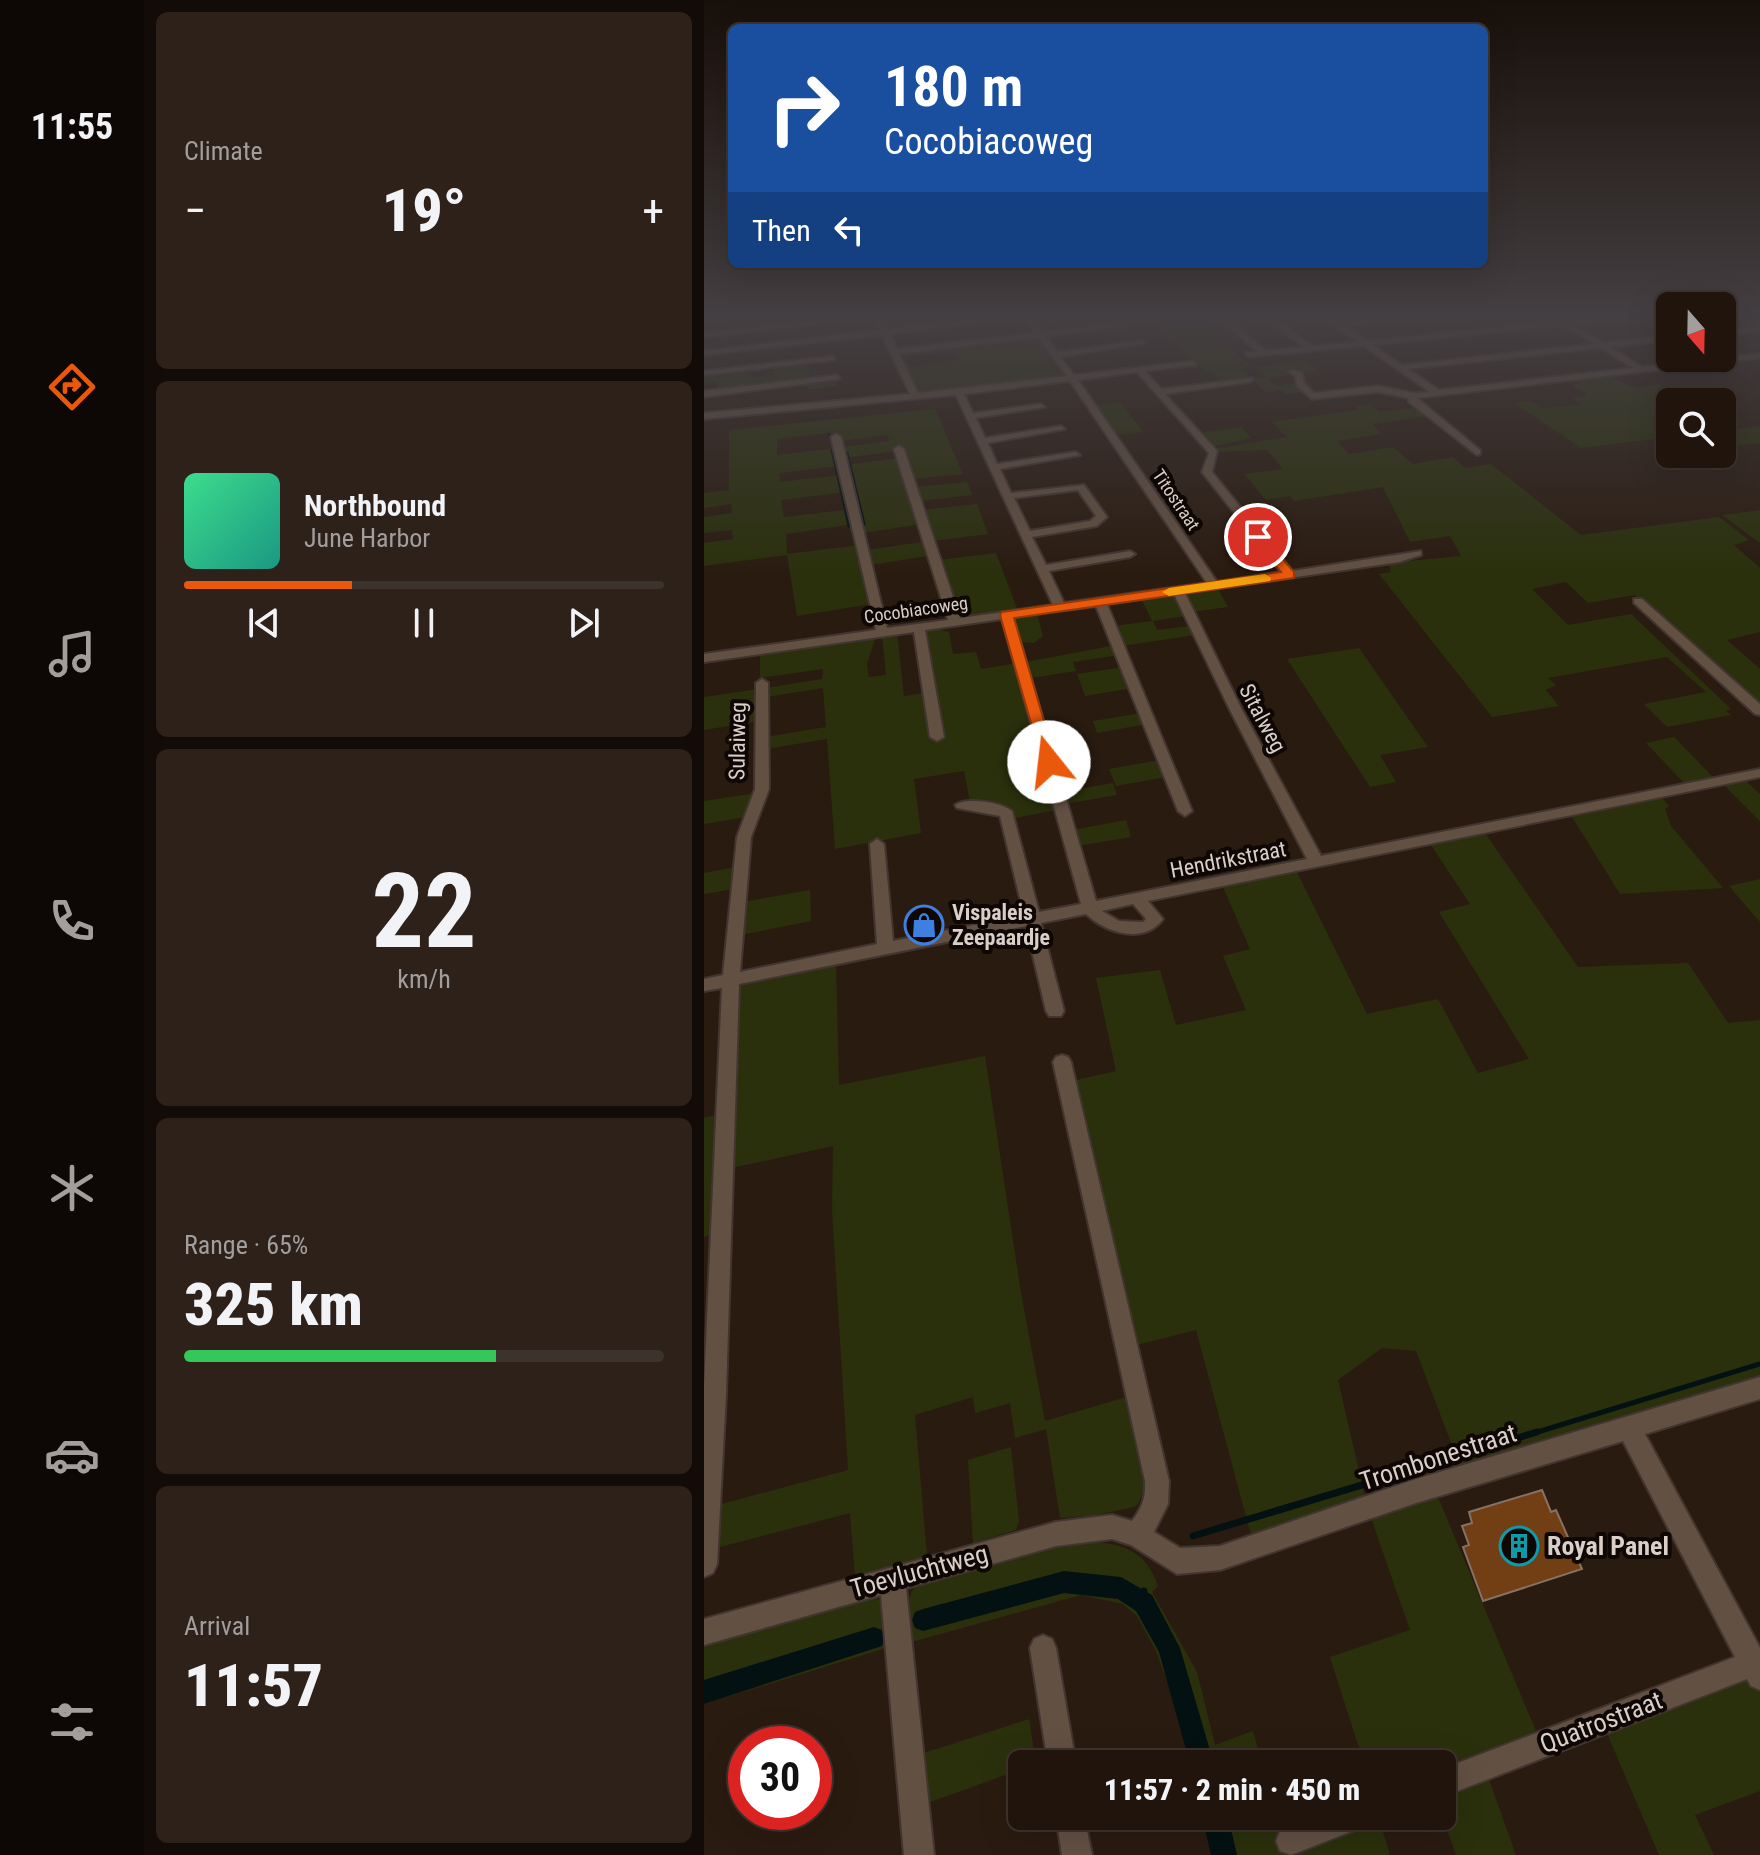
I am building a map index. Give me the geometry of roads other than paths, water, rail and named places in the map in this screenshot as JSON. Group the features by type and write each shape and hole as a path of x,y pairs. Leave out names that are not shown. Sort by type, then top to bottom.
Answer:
{"street":[{"path":"704,416 846,404"},
{"path":"965,404 1060,607"},
{"name":"Titostraat","path":"1090,404 1214,585"},
{"path":"1169,404 1214,453 1207,472 1289,575"},
{"path":"1416,404 1477,452"},
{"path":"971,416 1041,407"},
{"path":"983,441 1061,429"},
{"path":"836,437 882,632"},
{"path":"899,449 955,622"},
{"path":"996,467 1075,455"},
{"path":"1009,496 1081,487 1102,517 1093,524 1027,535"},
{"name":"Cocobiacoweg","path":"704,658 1399,559 1417,553"},
{"path":"1044,569 1130,554"},
{"name":"Sitalweg","path":"1178,591 1235,708 1317,863"},
{"path":"1100,601 1185,811"},
{"path":"1638,601 1760,711"},
{"path":"1007,615 1090,909 1103,922 1112,925 1147,927 1155,919 1137,899"},
{"path":"919,628 937,737"},
{"name":"Sulaiweg","path":"704,1564 715,1393 720,1169 732,979 744,837 762,789 762,683"},
{"name":"Hendrikstraat","path":"704,985 1760,773"},
{"path":"962,805 1006,812 1055,1011"},
{"path":"877,844 886,949"},
{"path":"1062,1062 1157,1481 1159,1499 1154,1513 1137,1535"},
{"name":"Trombonestraat","path":"1137,1535 1177,1561 1220,1558 1416,1491 1760,1388"},
{"path":"1629,1428 1758,1667"},
{"name":"Toevluchtweg","path":"704,1632 1056,1534 1112,1527 1137,1535"},
{"path":"892,1578 919,1855"},
{"path":"1043,1648 1060,1750"},
{"name":"Quatrostraat","path":"1456,1778 1758,1667"},
{"path":"1073,1830 1077,1855"},
{"path":"1290,1841 1319,1830"}],"waterway":[{"path":"829,434 833,452"},
{"path":"832,450 849,526"},
{"path":"847,453 864,524"},
{"path":"1531,1434 1760,1364"},
{"path":"1193,1536 1537,1432"},
{"path":"923,1620 1064,1582 1121,1588 1144,1603 1169,1648 1198,1750"},
{"path":"1144,1591 1144,1603"},
{"path":"704,1692 874,1638"},
{"path":"1218,1830 1224,1855"}],"place":[{"name":"Vispaleis Zeepaardje","path":"924,925"},
{"name":"Royal Panel","path":"1519,1546"}]}
